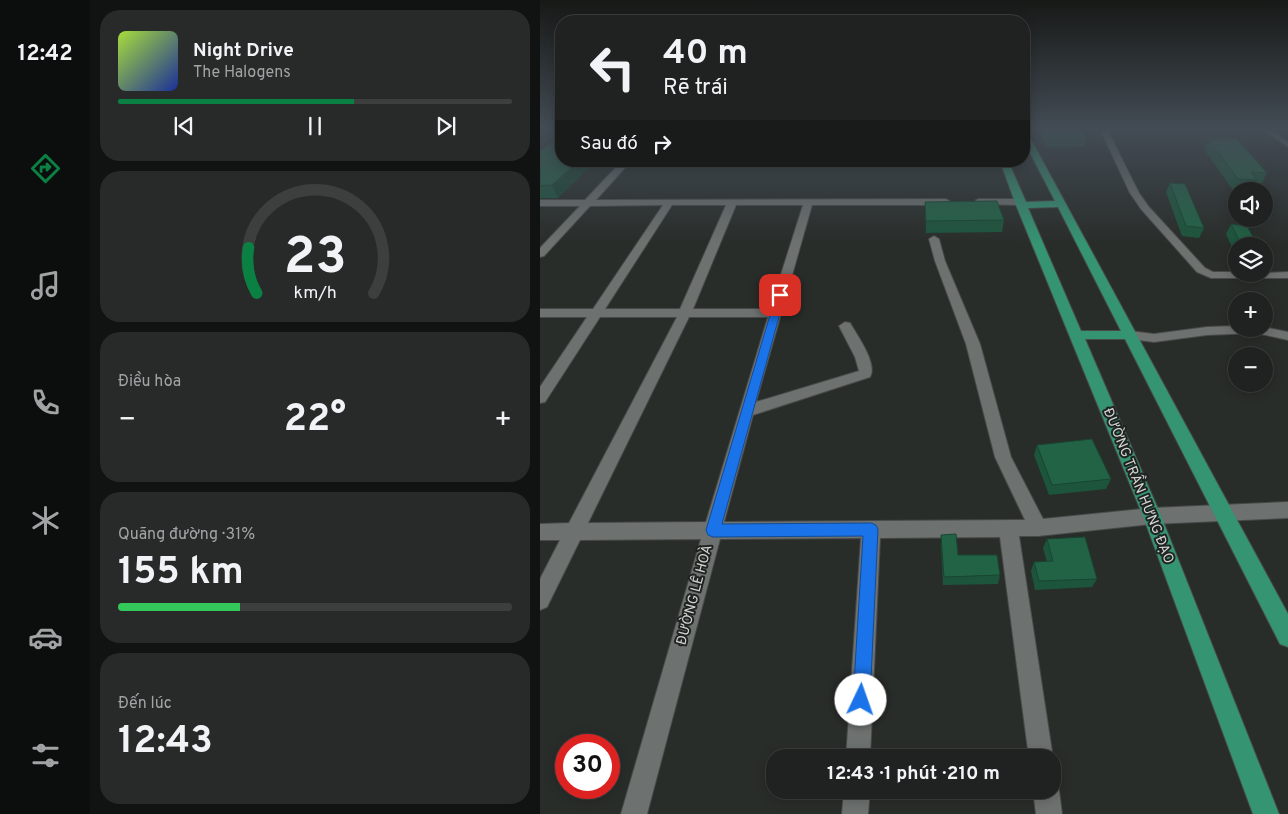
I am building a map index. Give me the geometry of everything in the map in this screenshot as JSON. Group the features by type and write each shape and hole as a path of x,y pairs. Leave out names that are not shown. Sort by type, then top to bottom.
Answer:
{"main road":[{"name":"ĐƯỜNG TRẦN HƯNG ĐẠO","path":"1006,167 1152,516 1266,814"},
{"path":"1041,167 1288,636"},
{"path":"1020,203 1061,204"},
{"path":"1076,335 1130,335"}],"street":[{"path":"540,254 621,167"},
{"path":"1122,167 1135,193 1146,209 1201,270 1210,276 1288,275"},
{"path":"540,398 670,202"},
{"path":"540,600 684,313 732,202"},
{"path":"540,203 952,202"},
{"path":"972,202 1020,203"},
{"name":"ĐƯỜNG LÊ HOÀ","path":"634,814 746,412 808,203"},
{"path":"934,239 940,261 973,344 1003,457 1038,528"},
{"path":"540,314 775,313"},
{"path":"746,412 865,374 867,370 865,363 845,326"},
{"path":"1130,335 1154,338 1228,330"},
{"path":"1273,333 1288,336"},
{"path":"540,532 1038,528 1152,516 1288,510"},
{"path":"1008,528 1040,749"},
{"path":"859,749 871,529"},
{"path":"855,814 856,799"},
{"path":"1047,799 1049,814"}],"building":[{"path":"540,167 572,167 552,185 540,186"},
{"path":"1229,167 1262,167 1267,173 1251,172 1257,180 1238,179"},
{"path":"1170,183 1185,184 1204,228 1186,226"},
{"path":"997,201 1004,220 926,221 925,202"},
{"path":"1232,227 1248,227 1253,237 1238,237"},
{"path":"1092,439 1111,479 1052,485 1037,445"},
{"path":"956,534 958,555 997,555 1000,575 944,577 941,535"},
{"path":"1085,537 1097,579 1039,581 1034,562 1053,561 1047,539"}],"route":[{"path":"780,295 713,530 871,529 861,700"}]}
